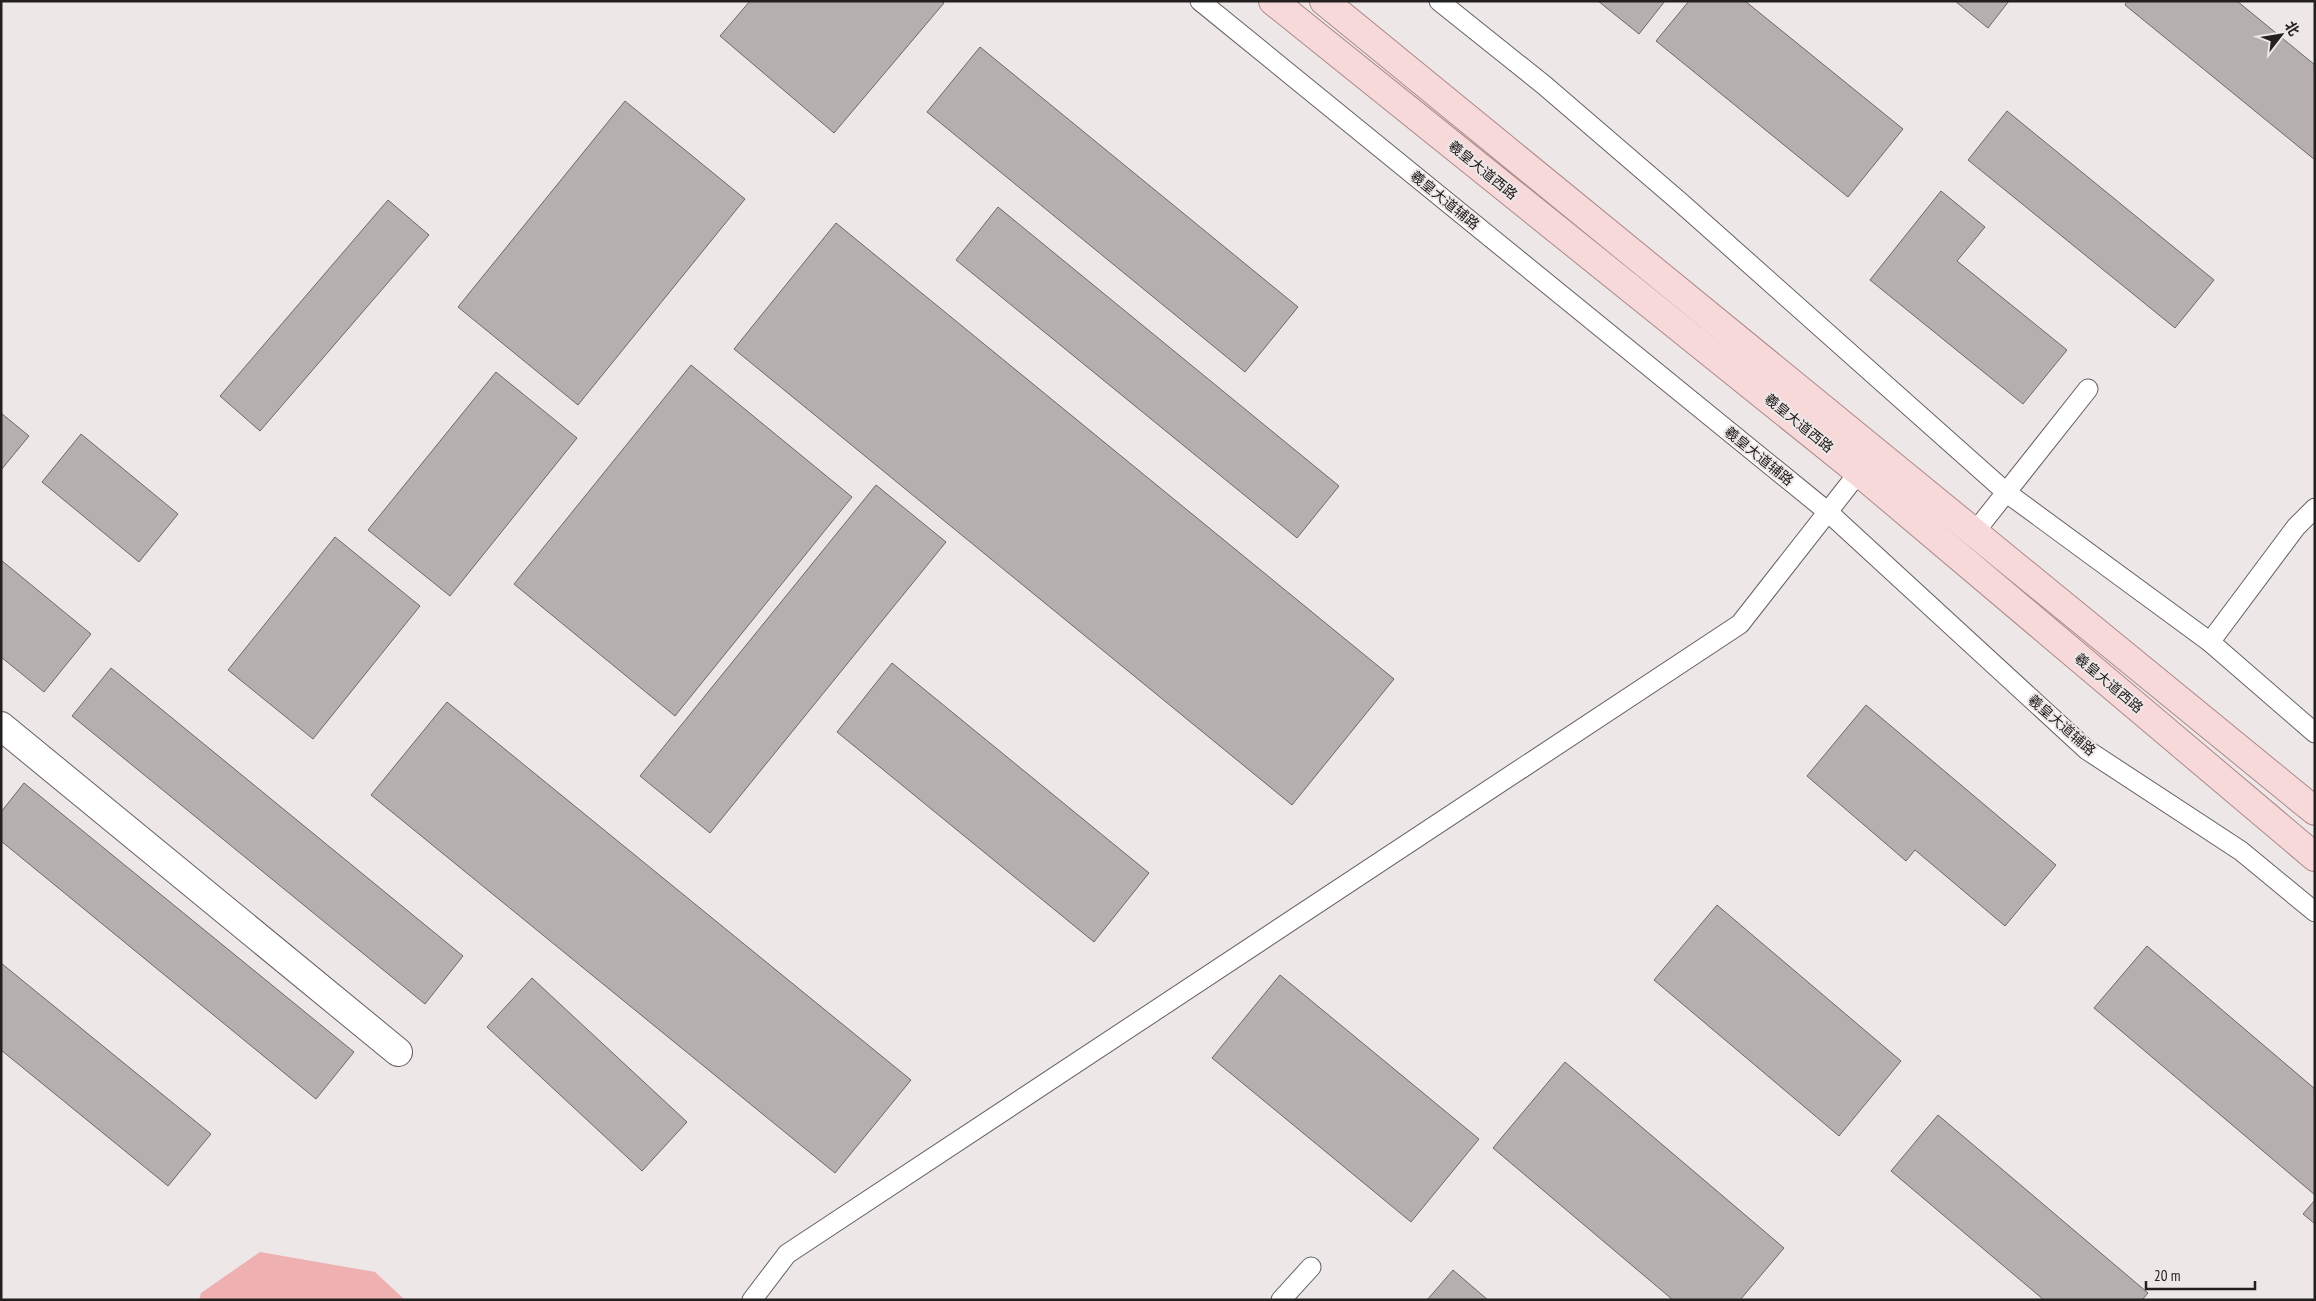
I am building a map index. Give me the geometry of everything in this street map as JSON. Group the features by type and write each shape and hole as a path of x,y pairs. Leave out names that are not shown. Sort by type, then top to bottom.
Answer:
{"main road":[{"name":"羲皇大道西路","path":"1273,1 1859,472 2315,856"},
{"name":"羲皇大道西路","path":"1324,1 2315,811"}],"street":[{"path":"1,726 398,1052"}],"lane":[{"name":"羲皇大道辅路","path":"1200,1 1828,512 2087,750 2242,851 2315,912"},
{"path":"1439,1 1544,85 1673,196 2007,493 2210,642 2315,732"},
{"path":"1974,533 2088,389"},
{"path":"752,1300 787,1254 1740,624 1859,472"},
{"path":"2210,642 2296,527 2315,508"},
{"path":"1281,1300 1311,1267"}],"shaded area":[{"path":"260,1252 375,1272 405,1300 199,1300 201,1293"}],"building":[{"path":"750,1 942,1 944,3 834,133 720,36"},
{"path":"1598,1 1665,1 1639,34"},
{"path":"1689,1 1745,1 1903,129 1848,197 1656,41"},
{"path":"1955,1 2009,1 1988,28"},
{"path":"2127,1 2237,1 2315,65 2315,160 2125,5"},
{"path":"980,47 1298,307 1245,372 927,112"},
{"path":"625,101 745,199 578,405 458,307"},
{"path":"2007,111 2214,280 2175,328 1968,160"},
{"path":"1941,191 1985,227 1957,261 2067,350 2023,404 1870,280"},
{"path":"388,200 429,235 260,431 220,396"},
{"path":"998,207 1339,486 1297,538 956,260"},
{"path":"836,223 1394,679 1292,805 734,349"},
{"path":"691,365 852,497 675,716 514,584"},
{"path":"496,372 577,438 450,596 368,530"},
{"path":"1,413 29,436 1,470"},
{"path":"81,434 178,514 139,562 42,482"},
{"path":"876,485 946,542 710,833 640,776"},
{"path":"335,537 420,606 313,739 228,670"},
{"path":"1,560 91,634 44,692 1,657"},
{"path":"892,663 1149,873 1094,942 837,732"},
{"path":"111,668 463,956 425,1004 72,716"},
{"path":"447,702 911,1080 835,1173 371,795"},
{"path":"1866,705 2056,865 2005,926 1915,850 1906,861 1807,776"},
{"path":"24,783 354,1052 316,1099 1,841 1,812"},
{"path":"1717,905 1901,1061 1839,1136 1654,980"},
{"path":"2147,946 2315,1089 2315,1195 2094,1008"},
{"path":"1,963 211,1134 168,1186 1,1050"},
{"path":"1280,975 1479,1139 1411,1222 1212,1058"},
{"path":"532,978 687,1122 642,1171 487,1027"},
{"path":"1565,1062 1784,1248 1740,1300 1673,1300 1493,1148"},
{"path":"1938,1115 2148,1293 2142,1300 2044,1300 1891,1171"},
{"path":"2315,1200 2315,1224 2303,1214"},
{"path":"1453,1270 1488,1300 1427,1300"}]}
